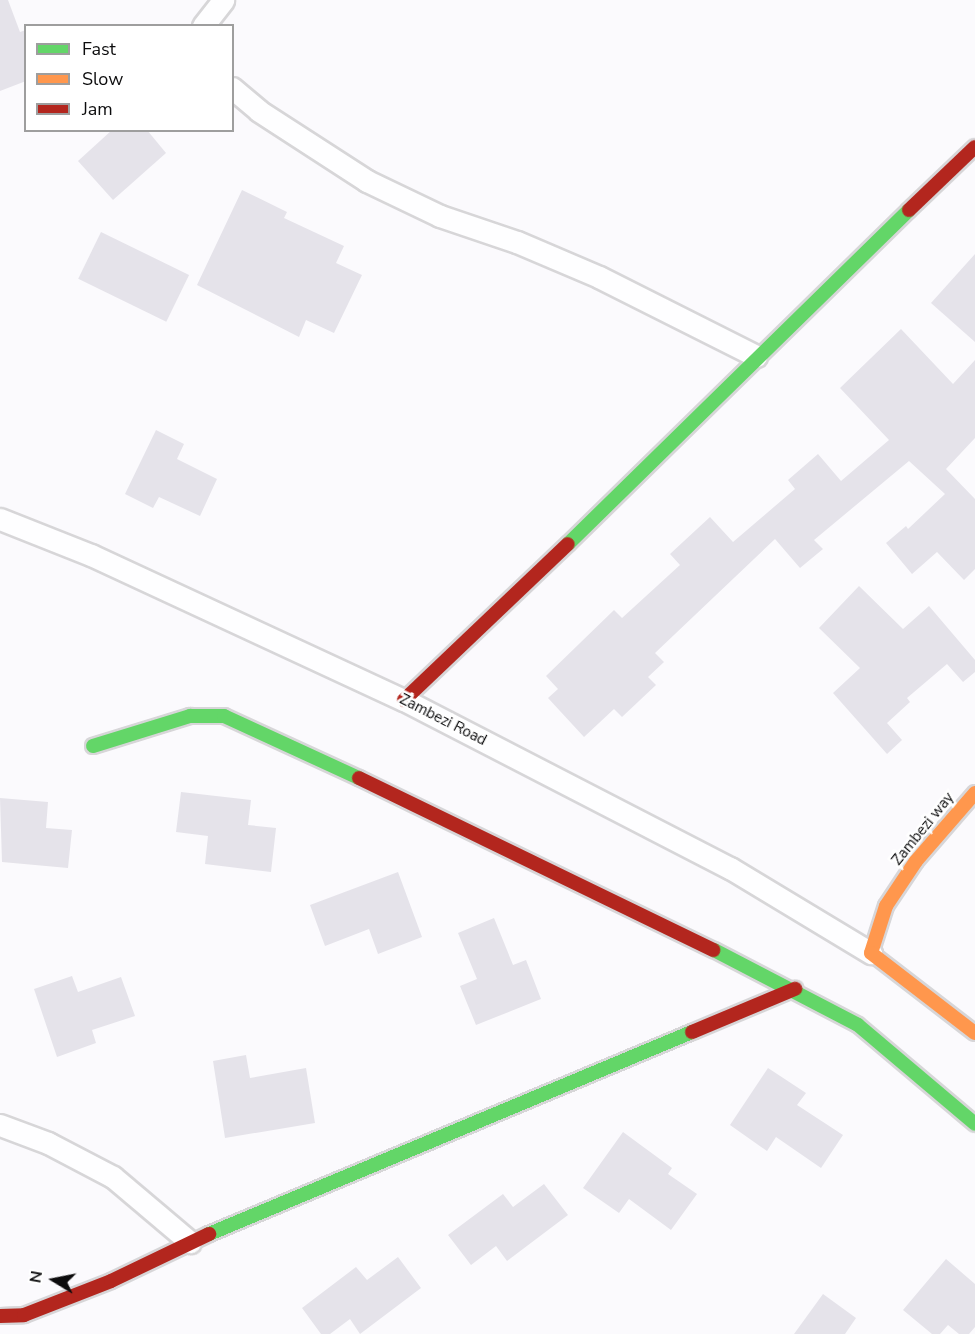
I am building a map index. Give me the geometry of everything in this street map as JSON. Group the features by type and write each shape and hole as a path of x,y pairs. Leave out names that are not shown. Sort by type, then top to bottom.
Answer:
{"street":[{"path":"205,24 223,0"},
{"path":"234,90 259,111 368,181 440,216 517,242 599,278 756,356"},
{"path":"404,700 476,636 756,356 975,147"},
{"name":"Zambezi Road","path":"0,519 92,555 404,700 730,868 871,953"},
{"path":"93,746 190,716 224,716 795,989 858,1025 975,1124"},
{"name":"Zambezi way","path":"871,953 892,897 916,861 975,793"},
{"path":"871,953 975,1033"},
{"path":"0,1316 24,1315 111,1281 190,1242 795,989"},
{"path":"0,1125 48,1143 113,1177 190,1242"}],"building":[{"path":"0,0 8,0 20,32 24,31 24,82 0,91"},
{"path":"110,132 149,132 166,153 113,200 78,161"},
{"path":"242,190 287,212 284,218 344,246 336,263 362,275 334,333 306,320 299,337 197,285"},
{"path":"101,232 189,275 166,322 78,279"},
{"path":"975,254 975,342 931,303"},
{"path":"901,329 953,384 975,360 975,438 946,469 975,499 975,569 964,580 937,552 912,574 886,543 906,526 908,529 945,494 909,461 814,540 823,549 800,568 775,539 655,653 664,662 648,677 656,685 622,717 614,709 584,737 548,698 558,689 546,676 614,610 622,618 680,565 670,554 710,517 733,542 795,489 788,480 818,454 841,481 889,440 840,388"},
{"path":"156,430 184,444 177,459 217,479 200,516 159,497 153,508 125,494"},
{"path":"859,586 903,629 929,606 975,660 975,672 963,682 947,664 907,698 910,702 887,723 902,740 887,754 833,693 860,668 819,628"},
{"path":"181,792 251,800 248,825 276,828 271,872 205,864 208,836 176,832"},
{"path":"0,798 48,802 46,828 72,830 68,868 2,862"},
{"path":"398,872 422,937 378,954 369,929 325,946 310,905"},
{"path":"494,918 513,965 526,960 541,999 476,1025 460,986 477,979 458,933"},
{"path":"72,976 78,992 121,977 135,1016 92,1030 96,1043 57,1057 34,989"},
{"path":"246,1055 250,1078 306,1068 315,1123 225,1138 213,1061"},
{"path":"768,1068 806,1093 797,1105 843,1135 821,1168 776,1137 767,1151 730,1125"},
{"path":"623,1132 672,1168 668,1174 697,1194 671,1230 629,1199 619,1213 583,1188"},
{"path":"544,1184 568,1215 507,1261 496,1246 471,1265 448,1235 503,1194 513,1207"},
{"path":"398,1257 421,1288 360,1334 350,1319 330,1334 321,1334 302,1308 356,1267 367,1280"},
{"path":"946,1259 975,1284 975,1327 969,1334 959,1334 948,1325 940,1334 932,1334 903,1310"},
{"path":"823,1294 856,1318 845,1334 794,1334"}],"traffic: fast":[{"path":"568,544 909,210"},
{"path":"93,746 190,716 224,716 359,778"},
{"path":"714,950 858,1025 975,1124"},
{"path":"209,1234 692,1032"}],"traffic: slow":[{"path":"975,793 916,861 886,906 871,953 975,1033"}],"traffic: jam":[{"path":"909,210 975,147"},
{"path":"404,700 568,544"},
{"path":"359,778 714,950"},
{"path":"692,1032 795,989"},
{"path":"0,1316 24,1315 111,1281 209,1234"}]}
